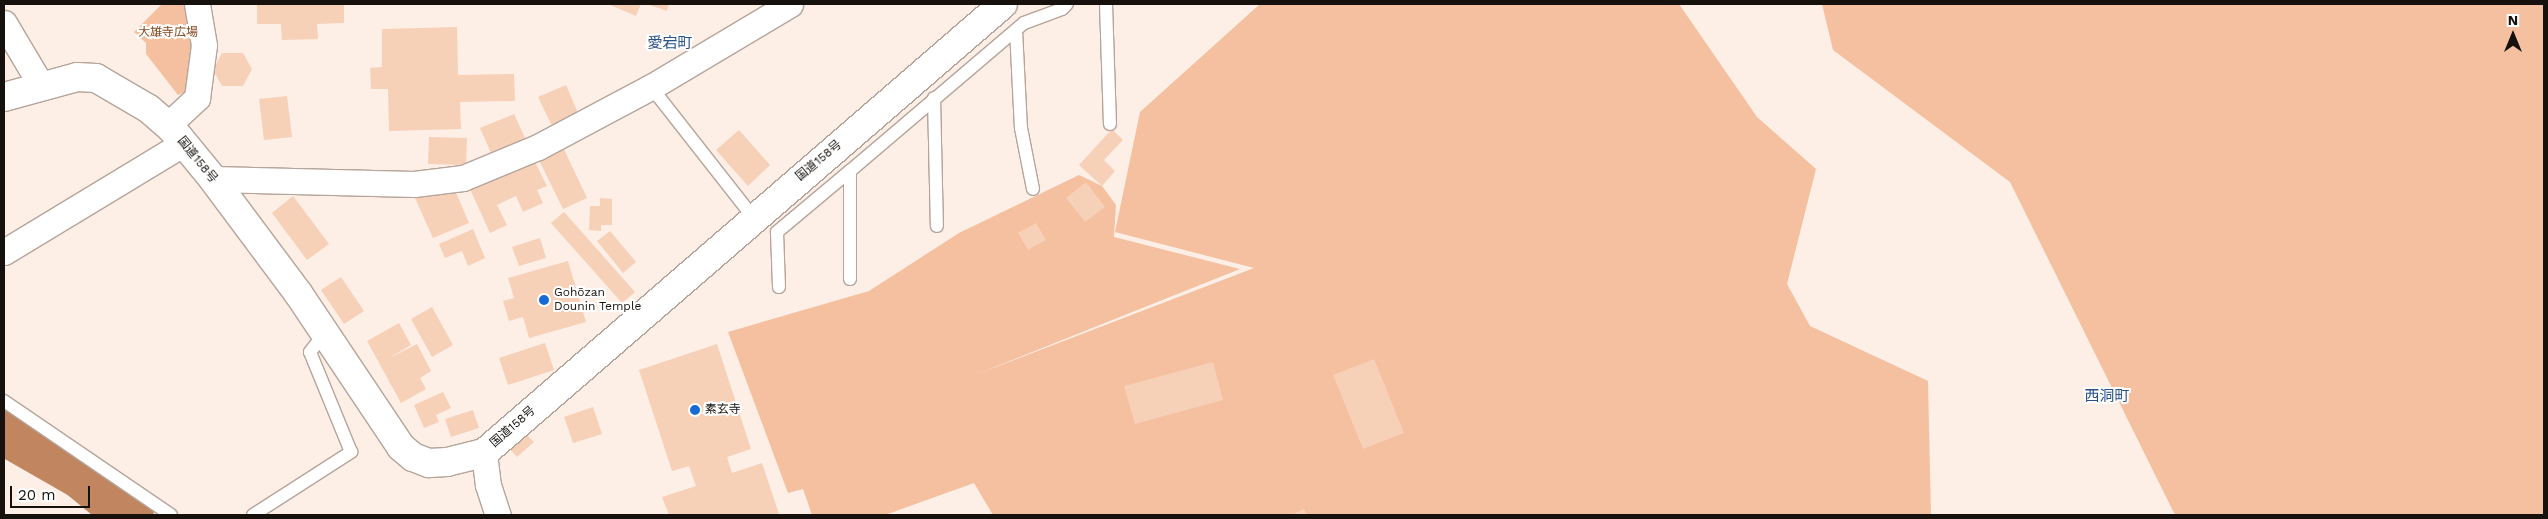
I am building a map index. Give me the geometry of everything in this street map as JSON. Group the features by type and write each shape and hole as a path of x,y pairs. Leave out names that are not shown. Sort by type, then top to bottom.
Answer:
{"highway":[{"name":"国道158号","path":"4,97 41,85 78,77 96,78 149,109 176,134 213,179 325,333 401,447 413,457 429,463 447,462 484,453 752,218 1003,4"}],"street":[{"path":"4,252 176,134 197,98 204,45 198,4"},
{"path":"213,179 414,184 463,178 538,146 651,87 790,4"},
{"path":"4,23 41,85"},
{"path":"484,453 488,485 498,515"}],"lane":[{"path":"779,287 776,232 1024,23 1062,9 1067,4"},
{"path":"1106,4 1110,124"},
{"path":"1016,30 1021,128 1032,189"},
{"path":"651,87 752,218"},
{"path":"934,98 937,226"},
{"path":"850,171 850,279"},
{"path":"253,515 351,452 310,352 325,333"},
{"path":"4,401 171,515"}],"green space":[{"name":"大雄寺広場","path":"162,4 187,4 192,48 187,91 178,95 146,54 146,43 134,32"},
{"path":"1260,4 1679,4 1757,117 1816,169 1787,284 1810,326 1928,381 1931,515 993,515 974,483 885,515 812,515 803,489 788,493 728,332 869,291 959,233 1079,175 1102,186 1116,205 1114,237 1240,269 975,375 1254,268 1115,232 1140,112"},
{"path":"1822,4 2544,4 2544,515 2175,515 2010,182 1833,50"}],"building":[{"path":"257,4 344,4 344,23 317,24 318,39 282,40 281,24 257,24"},
{"path":"608,4 641,4 636,16"},
{"path":"647,4 669,4 667,11"},
{"path":"457,27 458,75 514,74 515,101 460,102 461,129 389,131 388,89 371,89 370,68 382,67 382,29"},
{"path":"222,53 243,53 252,69 243,86 222,86 213,70"},
{"path":"566,85 578,113 552,126 538,97"},
{"path":"287,96 292,137 264,140 259,99"},
{"path":"514,114 526,140 492,155 480,128"},
{"path":"1112,129 1123,140 1104,160 1115,171 1102,186 1079,165"},
{"path":"739,130 770,165 748,186 716,150"},
{"path":"429,137 467,138 466,165 428,164"},
{"path":"561,143 587,198 563,209 536,154"},
{"path":"533,158 547,186 537,190 543,203 523,212 516,196 497,205 507,225 490,233 469,187"},
{"path":"1086,182 1105,207 1085,222 1066,198"},
{"path":"452,183 469,223 433,238 415,198"},
{"path":"293,196 329,244 307,260 272,213"},
{"path":"600,198 612,199 612,225 601,225 601,231 589,230 590,206 600,206"},
{"path":"564,212 635,292 622,303 551,223"},
{"path":"1036,223 1046,240 1028,250 1018,233"},
{"path":"473,229 485,258 468,266 462,251 445,258 439,244"},
{"path":"610,231 636,262 623,273 597,241"},
{"path":"540,238 546,258 519,266 512,247"},
{"name":"Gohōzan Dounin Temple","path":"568,261 586,322 529,338 523,317 509,321 503,301 514,298 508,278"},
{"path":"341,277 364,311 344,324 321,290"},
{"path":"432,307 453,345 432,357 411,319"},
{"path":"399,323 411,345 388,359 417,344 431,371 420,378 426,389 401,403 367,341"},
{"path":"545,343 554,370 508,385 499,358"},
{"name":"素玄寺","path":"717,344 751,449 727,457 732,473 762,463 779,514 669,515 662,497 696,486 689,466 672,471 639,370"},
{"path":"1374,359 1404,433 1363,449 1333,375"},
{"path":"1213,362 1223,400 1135,424 1124,386"},
{"path":"443,392 451,408 436,415 439,422 424,428 414,405"},
{"path":"593,407 602,434 573,443 564,417"},
{"path":"473,410 479,428 451,437 445,419"},
{"path":"526,434 534,442 517,457 509,448"},
{"path":"1304,509 1307,515 1292,515"}],"waterway":[{"path":"4,431 81,475 130,515"}],"place":[{"name":"Gohōzan Dounin Temple","path":"544,300"},
{"name":"素玄寺","path":"695,410"}],"district":[{"name":"愛宕町","path":"670,44"},
{"name":"西洞町","path":"2107,397"}]}
